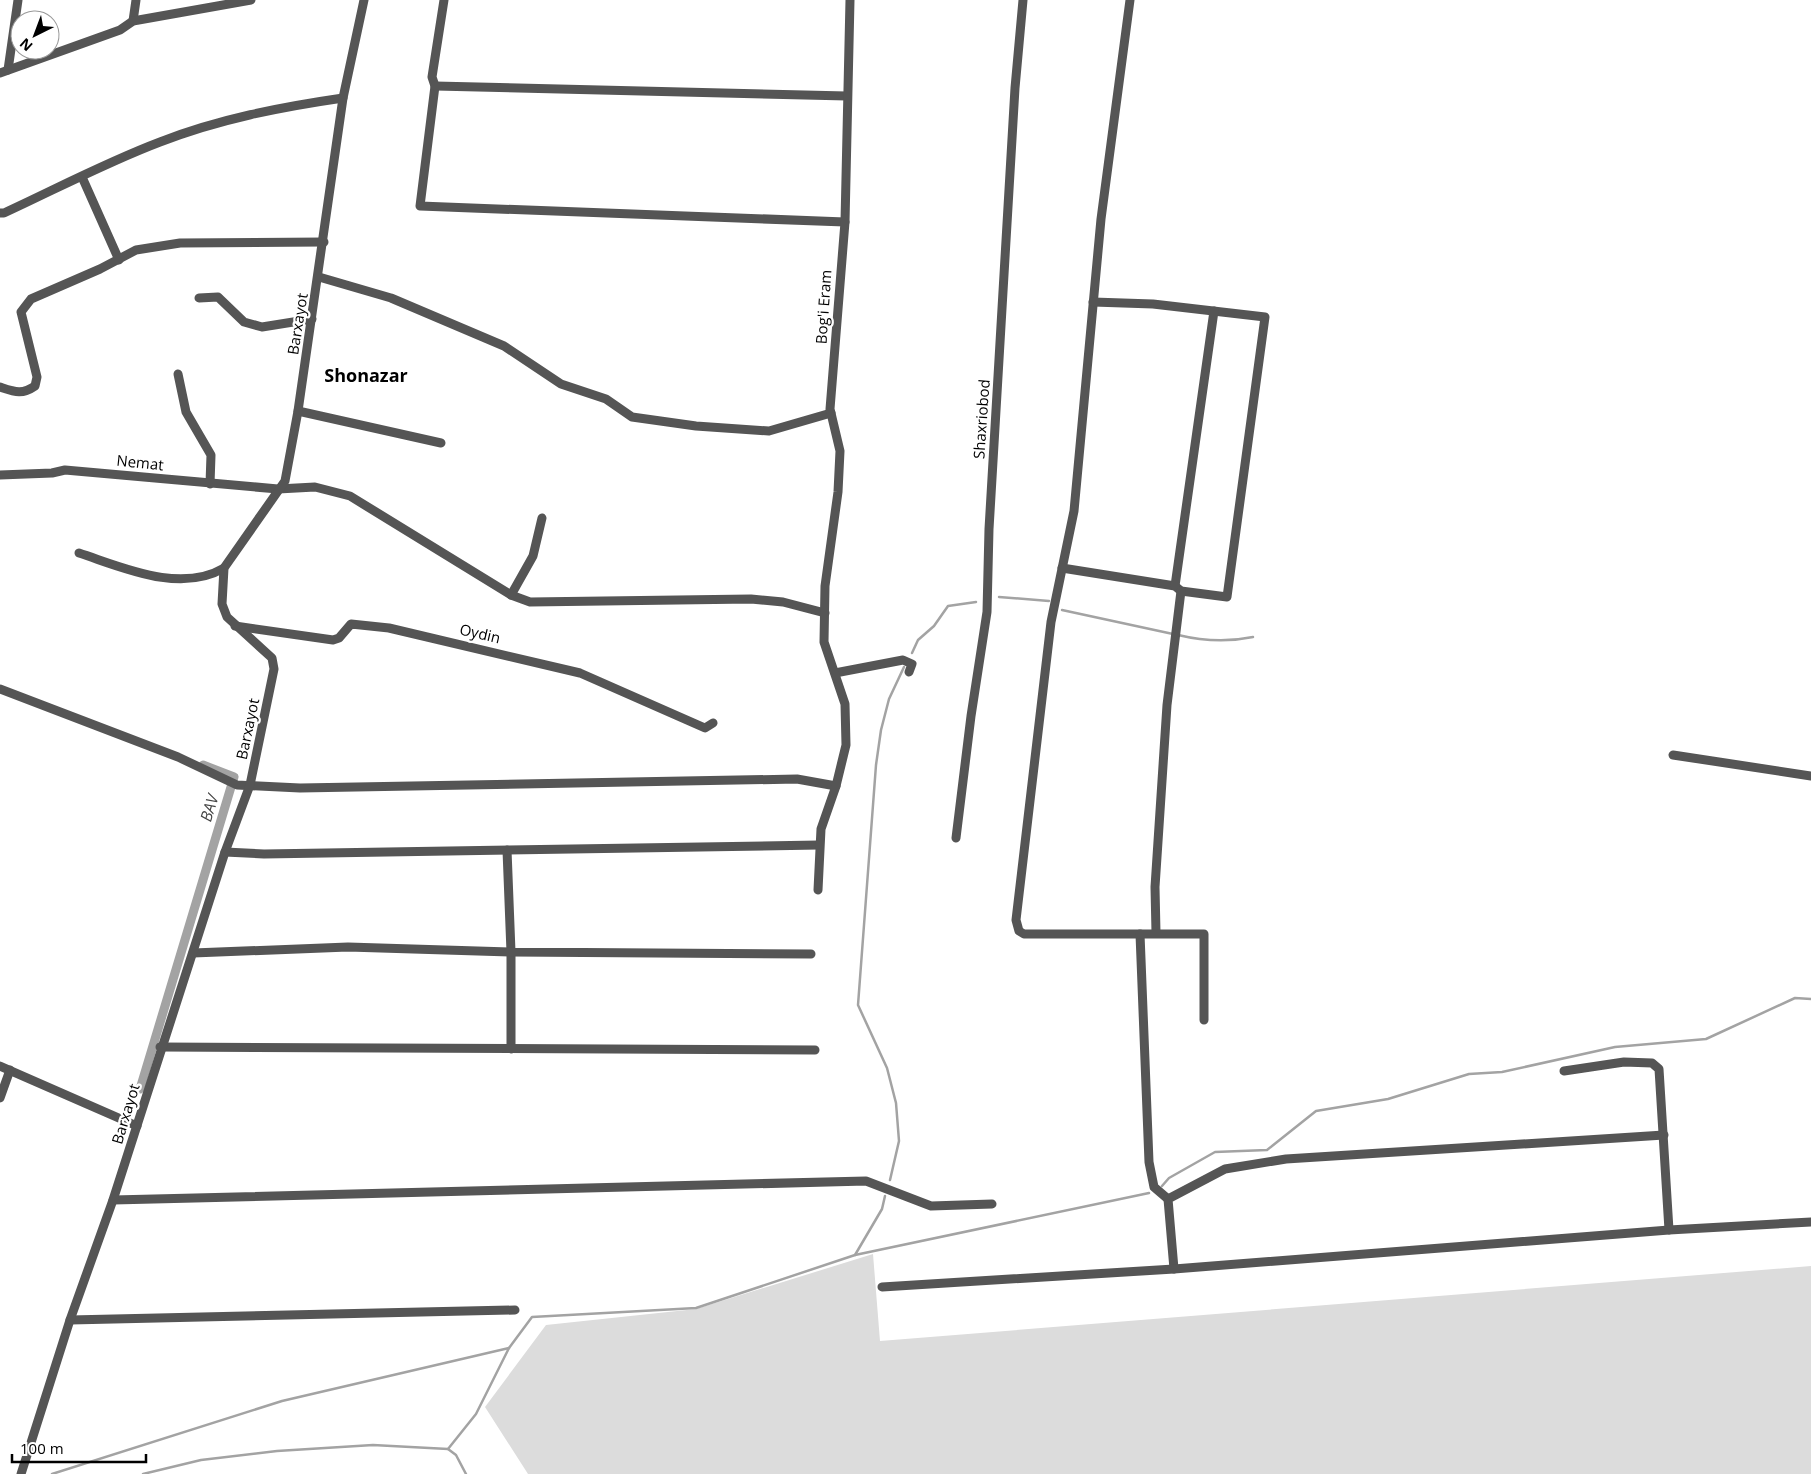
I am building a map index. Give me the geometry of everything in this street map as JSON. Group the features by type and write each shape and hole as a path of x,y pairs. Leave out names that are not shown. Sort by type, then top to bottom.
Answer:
{"street":[{"path":"4,71 18,0"},
{"path":"133,21 136,0"},
{"path":"4,71 120,30 133,21 250,0"},
{"name":"Barxayot","path":"21,1474 70,1320 113,1200 160,1047 193,953 225,852 250,784 274,669 272,658 227,617 222,604 224,568 285,481 319,277 344,98 364,0"},
{"path":"444,0 432,77 435,86 420,206 844,222"},
{"name":"Bog'i Eram","path":"818,890 819,845 846,745 845,704 824,642 825,586 838,492 840,452 831,413 844,222 850,0"},
{"name":"Shaxriobod","path":"956,838 971,716 988,612 989,529 1015,88 1023,0"},
{"path":"1130,0 1093,302 1091,346 1074,511 1051,622 1026,816 1016,924 1019,931 1024,934 1204,934 1204,1020"},
{"path":"435,86 847,96"},
{"path":"0,213 4,213 159,142 226,120 286,106 344,98"},
{"path":"82,177 119,260"},
{"path":"0,387 18,393 26,392 35,386 37,377 21,312 23,306 31,299 119,260 136,250 180,243 324,242"},
{"path":"319,277 391,298 504,346 561,384 606,399 632,417 696,426 769,431 831,413"},
{"path":"199,298 218,298 244,322 262,327 312,319"},
{"path":"1062,568 1227,598 1266,317 1153,304 1093,302"},
{"path":"1156,933 1155,887 1178,589 1214,311"},
{"path":"178,374 186,412 211,455 210,484"},
{"path":"298,411 441,443"},
{"name":"Nemat","path":"0,475 52,473 65,470 278,489 315,486 350,496 511,595 530,602 752,599 783,602 825,613"},
{"path":"511,595 533,556 542,518"},
{"path":"79,553 155,576 198,578 224,568"},
{"name":"Oydin","path":"235,626 333,640 339,638 351,624 389,628 580,673 705,728 713,723"},
{"path":"835,673 903,660 912,664 909,672"},
{"path":"0,688 178,757 227,782 237,785 250,784 300,788 797,779 836,786"},
{"path":"1674,755 1811,776"},
{"path":"225,852 264,854 819,845"},
{"path":"507,850 511,952 511,1049"},
{"path":"1140,934 1149,1162 1154,1187 1168,1199 1174,1269"},
{"path":"193,953 348,947 511,952 811,954"},
{"path":"160,1047 815,1050"},
{"path":"1564,1070 1624,1062 1652,1063 1659,1069 1669,1230"},
{"path":"0,1066 137,1126"},
{"path":"0,1098 10,1070"},
{"path":"1168,1199 1225,1169 1286,1160 1664,1135"},
{"path":"113,1200 866,1181 931,1206 992,1204"},
{"path":"882,1287 1174,1269 1669,1230 1811,1222"},
{"path":"70,1320 515,1310"}],"shaded area":[{"path":"873,1254 880,1341 1811,1266 1811,1474 528,1474 485,1407 546,1325 696,1309"}],"waterway":[{"path":"999,597 1049,601"},
{"path":"912,653 918,640 934,626 948,606 976,602"},
{"path":"1062,610 1173,634"},
{"path":"1178,635 1216,640 1235,640 1253,637"},
{"path":"890,1180 899,1141 896,1103 887,1068 858,1005 876,765 881,730 889,699 904,667"},
{"name":"BAV","path":"140,1089 234,777 203,765"},
{"path":"1162,1186 1169,1178 1215,1152 1267,1150 1316,1111 1388,1099 1469,1074 1502,1072 1615,1047 1706,1039 1795,998 1811,999"},
{"path":"448,1449 476,1414 509,1348 532,1317 696,1308 855,1255 1149,1193"},
{"path":"855,1255 882,1209 885,1196"},
{"path":"52,1474 282,1401 509,1348"},
{"path":"143,1474 201,1460 277,1451 373,1445 448,1449 456,1455 466,1474"}],"district":[{"name":"Shonazar","path":"366,376"}]}
